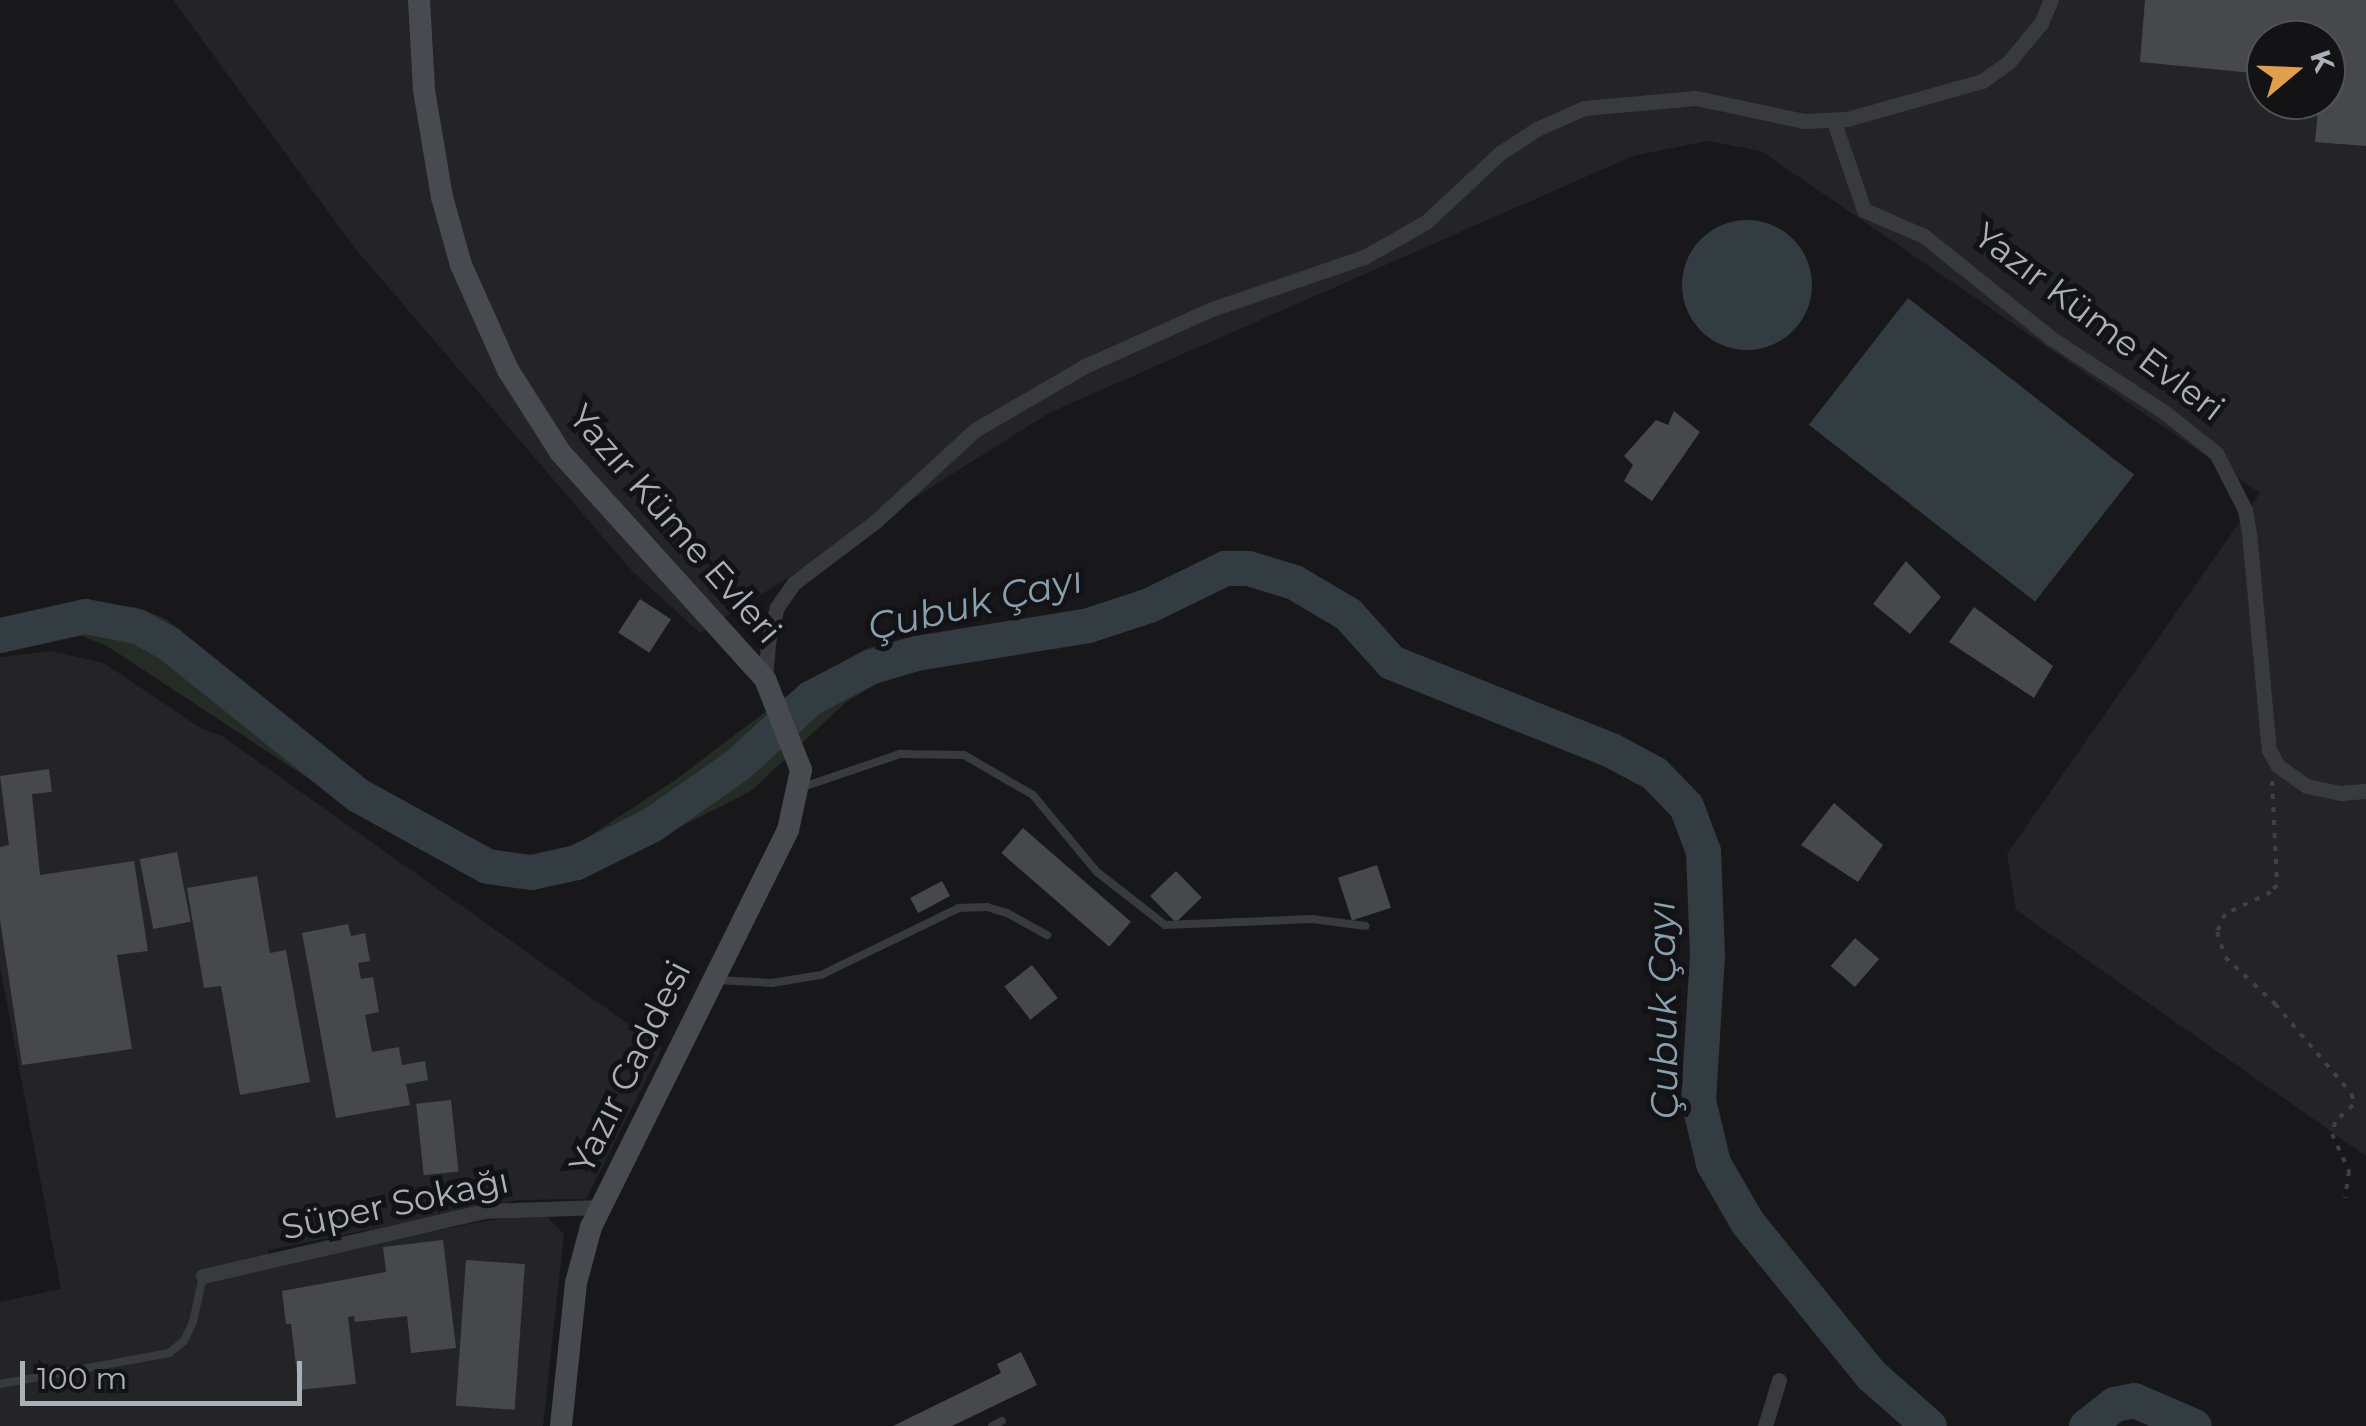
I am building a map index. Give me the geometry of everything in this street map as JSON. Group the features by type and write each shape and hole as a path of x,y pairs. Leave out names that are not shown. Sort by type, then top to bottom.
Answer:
{"street":[{"name":"Yazır Küme Evleri","path":"419,0 424,90 442,197 461,265 508,370 560,452 769,686"},
{"path":"769,686 768,642 777,607 794,583 876,521 975,430 1045,387 1212,308 1364,256 1397,239 1426,222 1460,186 1537,129 1584,108 1696,98 1804,121 1834,122 1982,82 2008,63 2042,23 2051,0"},
{"name":"Yazır Küme Evleri","path":"1834,122 1864,210 1934,244 2051,338 2164,412 2216,454 2245,510 2249,532 2269,750"},
{"name":"Yazır Caddesi","path":"561,1426 576,1283 600,1207 788,830 800,788 797,752 769,686"},
{"path":"2269,750 2278,766 2307,786 2341,793 2366,791"},
{"name":"Süper Sokağı","path":"203,1276 484,1211 600,1207"},
{"path":"1766,1426 1779,1380"}],"lane":[{"path":"800,788 900,754 964,755 1033,796 1089,864 1165,925 1312,919 1366,926"},
{"path":"712,980 772,983 821,975 959,908 997,910 1047,935"},
{"path":"0,1384 169,1353 184,1340 194,1322 203,1276"},
{"path":"992,1426 1002,1421"}],"path":[{"path":"2269,750 2277,884 2272,892 2225,914 2217,932 2225,957 2275,1004 2352,1094 2353,1105 2335,1122 2332,1134 2349,1171 2345,1198"}],"shaded area":[{"path":"173,0 2366,0 2366,1156 2016,910 2007,854 2260,493 1761,151 1707,141 1633,156 1049,413 700,633 633,572 354,247"},
{"path":"1747,220 1772,225 1793,239 1807,260 1812,285 1807,310 1793,331 1772,345 1747,350 1722,345 1701,331 1687,310 1682,285 1687,260 1701,239 1722,225"},
{"path":"1908,298 2134,475 2035,602 1809,425"},
{"path":"89,602 135,607 166,619 355,778 440,831 514,863 552,857 571,848 674,781 786,696 868,648 909,637 909,673 887,678 846,702 751,791 595,870 557,884 524,887 466,873 388,831 107,646 82,636 62,636 0,646 0,625"},
{"path":"51,651 104,663 202,729 222,736 662,1048 586,1199 518,1200 268,1250 270,1265 474,1223 543,1213 564,1234 543,1426 0,1426 0,1302 61,1289 0,967 0,657"}],"building":[{"path":"2145,0 2366,0 2366,146 2315,142 2317,120 2346,120 2346,20 2246,20 2246,72 2140,62"},
{"path":"1674,411 1700,432 1652,501 1624,481 1633,465 1624,456 1656,420 1668,425"},
{"path":"1906,561 1941,597 1910,634 1873,604"},
{"path":"640,599 671,619 649,653 618,633"},
{"path":"1974,607 2053,666 2034,698 1949,642"},
{"path":"49,769 52,792 32,794 40,875 134,861 148,951 117,955 132,1049 22,1065 0,920 0,847 9,845 0,776"},
{"path":"1834,803 1883,845 1858,882 1801,845"},
{"path":"1023,828 1131,922 1109,947 1001,853"},
{"path":"177,852 191,922 153,929 140,859"},
{"path":"1377,865 1391,908 1352,920 1338,878"},
{"path":"1176,871 1202,898 1176,923 1150,896"},
{"path":"257,876 270,953 286,950 310,1082 240,1095 221,986 204,988 187,888"},
{"path":"942,881 950,896 918,913 910,898"},
{"path":"348,924 351,936 365,933 370,961 358,963 361,979 373,977 379,1012 365,1015 372,1052 399,1047 402,1065 425,1061 428,1080 406,1084 410,1105 336,1118 302,933"},
{"path":"1855,938 1879,959 1855,987 1831,966"},
{"path":"1032,965 1058,998 1030,1020 1004,987"},
{"path":"451,1100 459,1172 424,1175 416,1104"},
{"path":"443,1240 456,1348 411,1353 407,1316 355,1322 354,1316 348,1317 356,1384 299,1390 291,1324 286,1324 282,1291 386,1272 383,1247"},
{"path":"466,1260 525,1264 515,1410 456,1406"},
{"path":"1021,1352 1037,1385 952,1426 893,1426 1001,1373 997,1364"}],"waterway":[{"name":"Çubuk Çayı","path":"0,635 85,616 137,626 168,643 358,795 487,866 531,872 576,862 651,825 738,764 810,698 869,667 916,653 1088,625 1149,605 1225,568 1248,568 1294,582 1348,614 1391,662 1611,750 1654,773 1686,806 1703,851 1707,954 1698,1100 1713,1163 1747,1222 1871,1375 1929,1426"},
{"name":"Çubuk Çayı","path":"2086,1426 2114,1404 2134,1400 2194,1426"}]}
